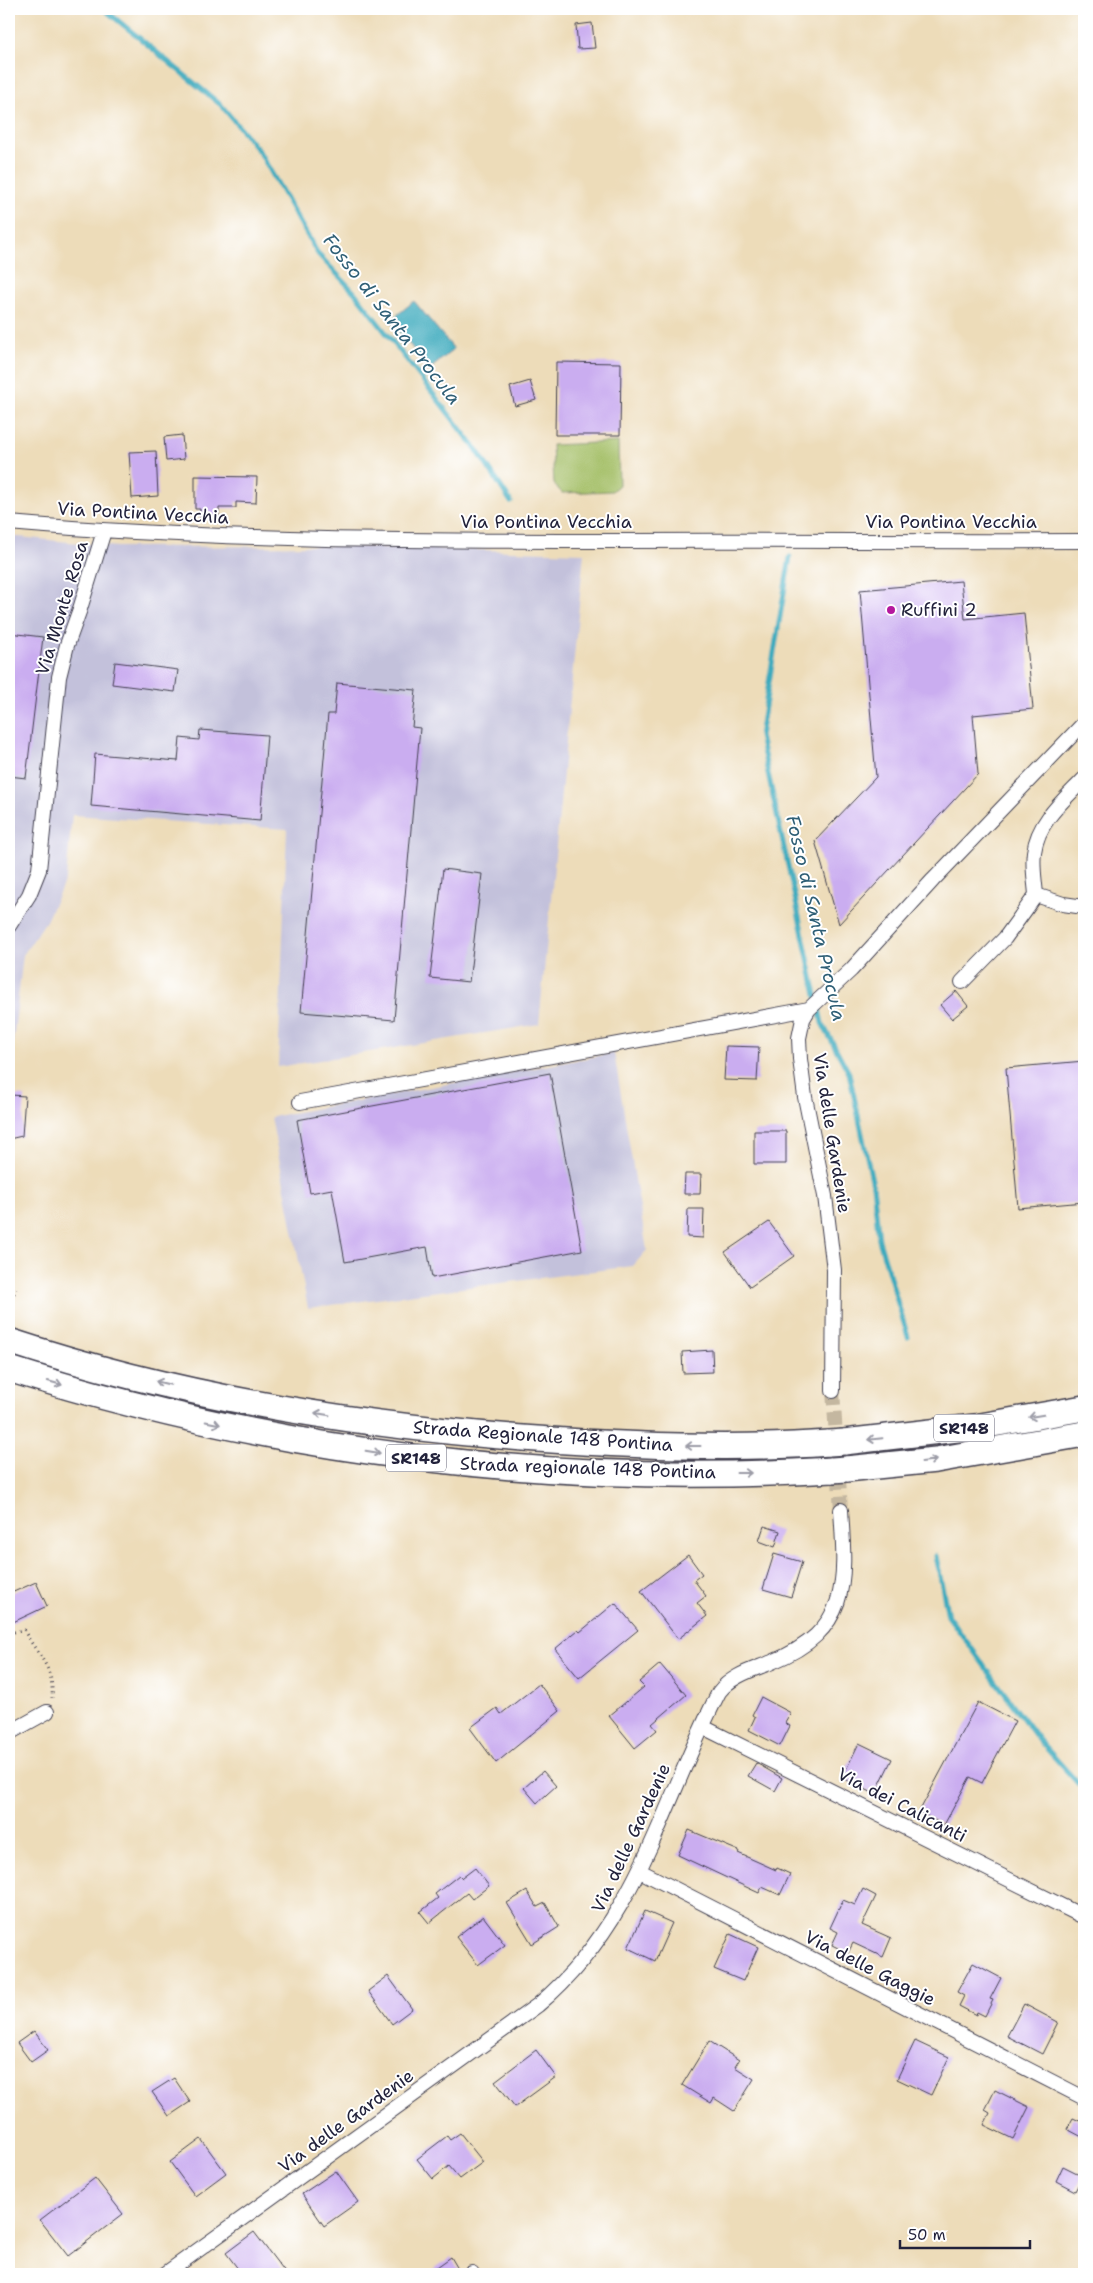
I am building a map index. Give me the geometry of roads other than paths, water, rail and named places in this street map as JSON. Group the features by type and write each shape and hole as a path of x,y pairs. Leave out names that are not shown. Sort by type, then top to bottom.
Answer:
{"highway":[{"name":"Strada Regionale 148 Pontina","path":"9,1341 106,1370 204,1393 291,1409 414,1427 512,1437 652,1446 750,1446 836,1442 975,1426 1084,1408"},
{"name":"Strada regionale 148 Pontina","path":"9,1369 109,1398 198,1420 345,1448 486,1466 580,1471 749,1473 839,1469 936,1460 1084,1434"}],"street":[{"name":"Via Pontina Vecchia","path":"9,523 104,532 248,538 393,541 1084,540"},
{"name":"Via Monte Rosa","path":"9,926 29,894 39,870 59,677 66,645 80,610 104,532"},
{"name":"Via delle Gardenie","path":"833,1391 834,1270 825,1196 807,1106 800,1059 800,1029 809,1009 836,984 939,873 1084,723"},
{"path":"962,982 1005,938 1036,895 1034,851 1039,834 1049,816 1084,778"},
{"path":"1036,895 1063,904 1084,907"},
{"path":"300,1102 809,1009"},
{"name":"Via delle Gardenie","path":"165,2274 538,2005 556,1990 589,1954 608,1928 640,1871 719,1692 728,1682 789,1654 810,1639 826,1624 834,1612 843,1584 844,1560 841,1510"},
{"path":"9,1733 47,1712"},
{"name":"Via dei Calicanti","path":"703,1727 1084,1917"},
{"name":"Via delle Gaggie","path":"640,1871 1084,2098"}],"water":[{"path":"414,301 454,349 430,369 390,321"}],"waterway":[{"name":"Fosso di Santa Procula","path":"104,9 221,105 259,151 318,254 355,293 476,449 511,502"},
{"name":"Fosso di Santa Procula","path":"790,557 760,736 822,1023 849,1073 873,1185 879,1240 908,1337"},
{"name":"Fosso di Santa Procula","path":"936,1556 948,1616 1038,1739 1084,1790"}],"tunnel":[{"path":"833,1391 841,1510"}],"place":[{"name":"Ruffini 2","path":"891,610"}]}
